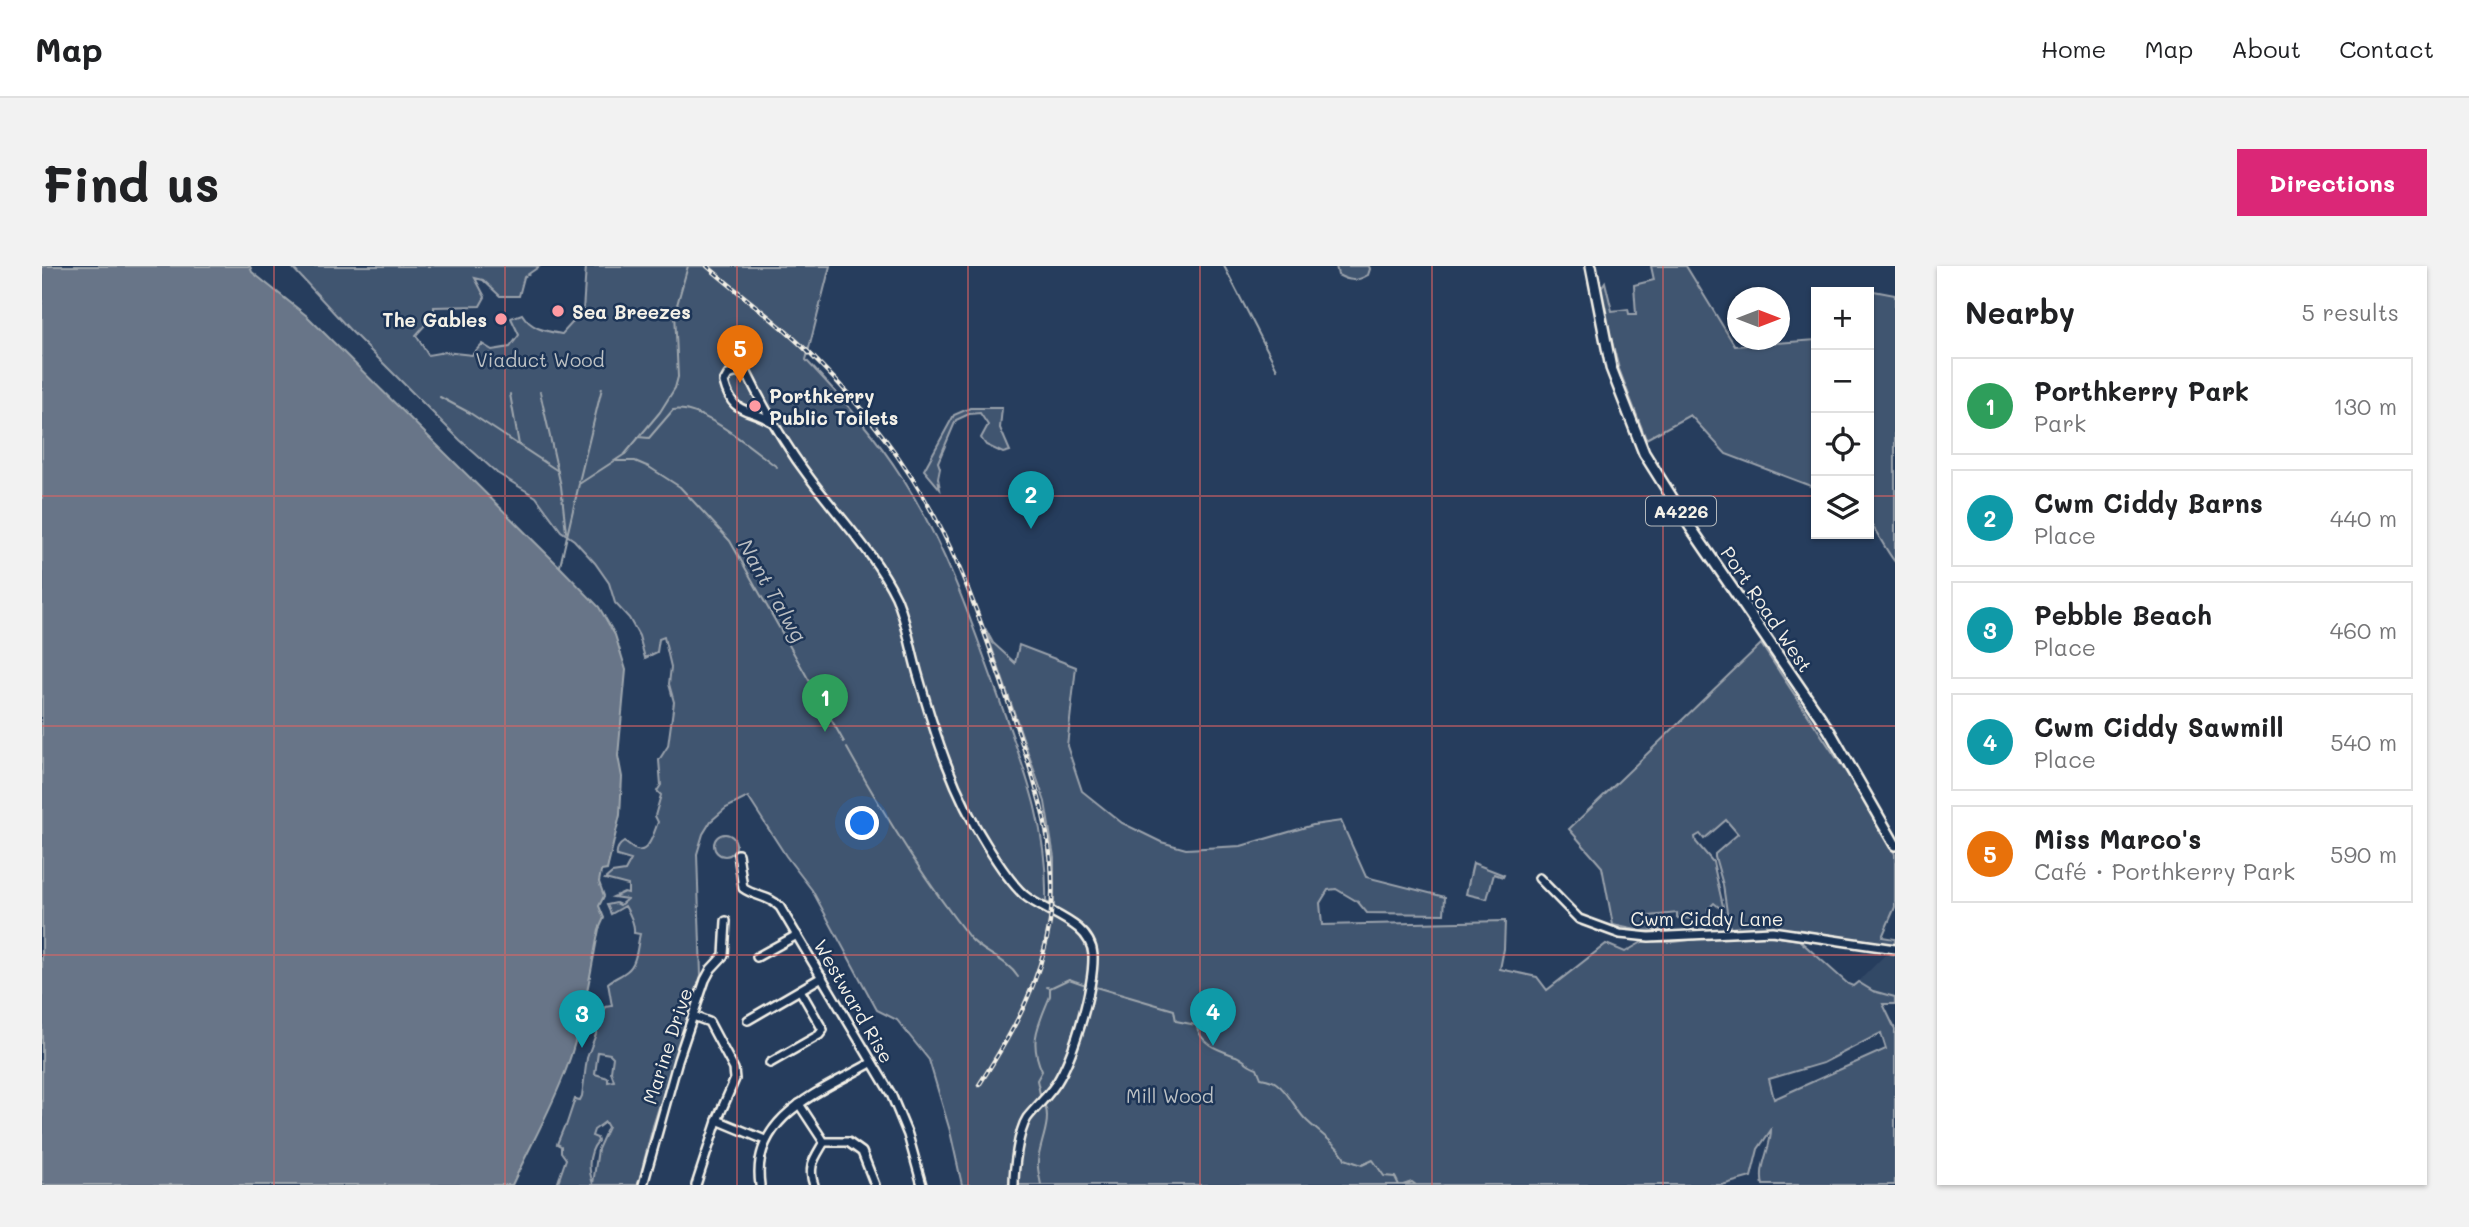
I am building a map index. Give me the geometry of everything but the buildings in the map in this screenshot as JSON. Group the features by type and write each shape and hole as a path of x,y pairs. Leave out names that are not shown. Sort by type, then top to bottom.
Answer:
{"main road":[{"name":"Port Road West","path":"1591,266 1611,368 1644,453 1698,538 1835,740 1895,845"}],"street":[{"path":"772,422 744,411 728,399 723,382 727,375 741,370 747,373 772,422 897,599 943,754 976,828 1005,873 1024,895 1084,933 1093,952 1091,986 1062,1074 1025,1121 1014,1167 1014,1185"},
{"path":"738,854 739,871 750,870"},
{"name":"Westward Rise","path":"739,871 740,883 745,890 773,900 780,907 891,1094 901,1115 922,1185"},
{"name":"Cwm Ciddy Lane","path":"1539,878 1578,919 1620,934 1649,937 1772,931 1895,949"},
{"name":"Marine Drive","path":"643,1185 671,1081 693,1016 711,969 724,955 726,921"},
{"path":"757,957 797,935"},
{"path":"748,1020 822,977"},
{"path":"770,1063 823,1030 800,990"},
{"path":"693,1016 709,1022 734,1069 735,1079 717,1120 696,1185"},
{"path":"760,1185 759,1167 765,1140 779,1119 799,1104 871,1063"},
{"path":"799,1104 824,1142"},
{"path":"717,1120 765,1140"},
{"path":"814,1185 811,1165 824,1142"},
{"path":"824,1142 848,1142 862,1152 875,1185"}],"shaded area":[{"path":"42,266 250,266 252,272 307,316 559,566 599,607 615,635 626,670 618,756 622,777 620,815 607,870 601,871 599,882 604,896 599,906 604,918 599,929 573,1050 548,1112 512,1185 42,1185"},
{"path":"1888,952 1895,953 1895,997 1873,991 1858,982"}],"green space":[{"path":"291,266 540,266 524,277 519,296 500,296 483,280 475,278 485,297 480,306 434,307 434,315 416,335 428,355 445,352 472,355 482,344 492,350 510,347 519,335 511,318 522,314 534,326 562,334 583,311 586,266 830,266 806,360 858,417 893,463 919,506 947,562 981,648 1034,802 1043,850 1046,902 1054,906 1054,857 1045,802 985,628 993,643 1015,663 1019,645 1076,667 1067,746 1082,791 1122,823 1161,842 1186,849 1241,846 1313,825 1341,821 1366,877 1445,897 1444,914 1367,913 1358,902 1336,889 1328,890 1320,903 1322,925 1505,921 1500,969 1537,977 1547,990 1606,944 1625,952 1644,941 1674,942 1729,935 1763,935 1799,940 1848,984 1853,986 1858,982 1873,991 1895,997 1895,1004 1883,1004 1895,1029 1895,1185 1763,1185 1762,1171 1771,1130 1758,1149 1751,1177 1722,1185 962,1185 950,1131 929,1060 897,1020 877,1010 812,890 786,856 748,797 726,808 711,821 703,834 697,854 701,975 653,1126 638,1185 557,1185 566,1159 561,1152 561,1146 557,1144 575,1099 580,1100 582,1096 587,1058 606,1007 612,1006 608,983 630,968 635,959 640,934 634,933 632,919 625,906 611,914 607,905 620,905 627,899 613,897 628,893 628,885 605,879 612,873 625,871 631,860 617,856 621,845 624,842 634,849 643,850 650,842 658,822 655,816 661,795 657,791 661,785 659,760 668,746 674,702 669,684 671,667 664,637 659,639 657,652 645,658 639,636 629,618 615,603 609,583 574,540 561,531 536,497 497,473 460,440 349,329","holes":["1881,1033 1886,1049 1774,1099 1769,1079 1823,1063","598,1052 610,1054 613,1057 611,1072 614,1081 608,1082 608,1078 595,1074","605,1122 608,1127 598,1149 593,1184 590,1162 598,1141 592,1136 594,1130"]},
{"path":"1336,266 1369,266 1370,269 1368,275 1353,280 1338,275"},
{"path":"1651,266 1686,266 1727,333 1727,350 1790,350 1790,342 1811,340 1811,486 1726,454 1690,415 1646,439 1619,369 1599,291 1605,282 1612,311 1628,309 1629,314 1636,314 1634,285 1654,280"},
{"path":"1874,291 1895,295 1895,562 1874,529"},
{"path":"970,408 1002,408 1000,428 1010,451 1003,453 986,445 981,438 988,425 980,413 969,414 956,420 938,462 940,489 924,470 954,415"},
{"path":"1761,644 1863,798 1895,854 1895,907 1882,937 1895,939 1895,947 1825,937 1803,930 1730,930 1730,926 1726,924 1728,919 1723,885 1715,857 1715,854 1738,834 1726,820 1704,839 1700,834 1695,837 1696,842 1713,862 1723,906 1721,909 1714,903 1708,909 1720,923 1696,916 1695,919 1677,918 1677,913 1649,916 1660,930 1641,931 1613,925 1602,867 1569,829"},
{"path":"725,834 733,837 736,845 733,853 725,856 717,853 714,845 717,837"},
{"path":"1473,863 1504,875 1494,874 1487,899 1466,894"}],"waterway":[{"path":"560,566 579,484 625,454 660,412 675,388 678,377 675,312 688,266"},
{"path":"1224,266 1277,369"},
{"path":"579,482 602,388"},
{"path":"540,392 561,486 566,532"},
{"path":"510,394 519,445"},
{"path":"440,397 470,413 558,471"},
{"path":"638,437 649,438 673,410 685,410 727,430 777,467"},
{"name":"Nant Talwg","path":"616,461 635,461 680,487 730,541 844,742"},
{"name":"Nant Talwg","path":"847,748 904,845 952,915 975,943 1007,965 1018,977"},
{"name":"Nant Talwg","path":"1047,987 1069,979 1086,985"},
{"name":"Nant Talwg","path":"1092,986 1174,1010 1176,1021 1196,1025 1207,1042 1239,1057 1257,1068 1261,1078 1273,1081 1281,1087 1303,1117 1334,1144 1345,1159 1362,1165 1373,1160 1384,1176 1395,1177 1399,1185"},
{"path":"1041,1099 1037,1080 1042,1071 1035,1041 1050,989"},
{"path":"1041,1185 1038,1165 1047,1117 1044,1104"},
{"name":"Nant Talwg","path":"1403,1185 1412,1182 1416,1185"}],"railway":[{"path":"707,266 819,363 855,401 903,464 931,510 963,577 1021,741 1037,791 1048,843 1052,869 1050,922 1039,967 1024,1007 979,1085"}],"place":[{"name":"Sea Breezes","path":"558,311"},
{"name":"The Gables","path":"501,319"},
{"name":"Miss Marco's","path":"740,383"},
{"name":"Porthkerry Public Toilets","path":"755,406"},
{"name":"Cwm Ciddy Barns","path":"1031,529"},
{"name":"Porthkerry Park","path":"825,732"},
{"name":"Cwm Ciddy Sawmill","path":"1213,1046"},
{"name":"Pebble Beach","path":"582,1048"}],"park label":[{"name":"Viaduct Wood","path":"540,359"},
{"name":"Mill Wood","path":"1170,1095"}]}
